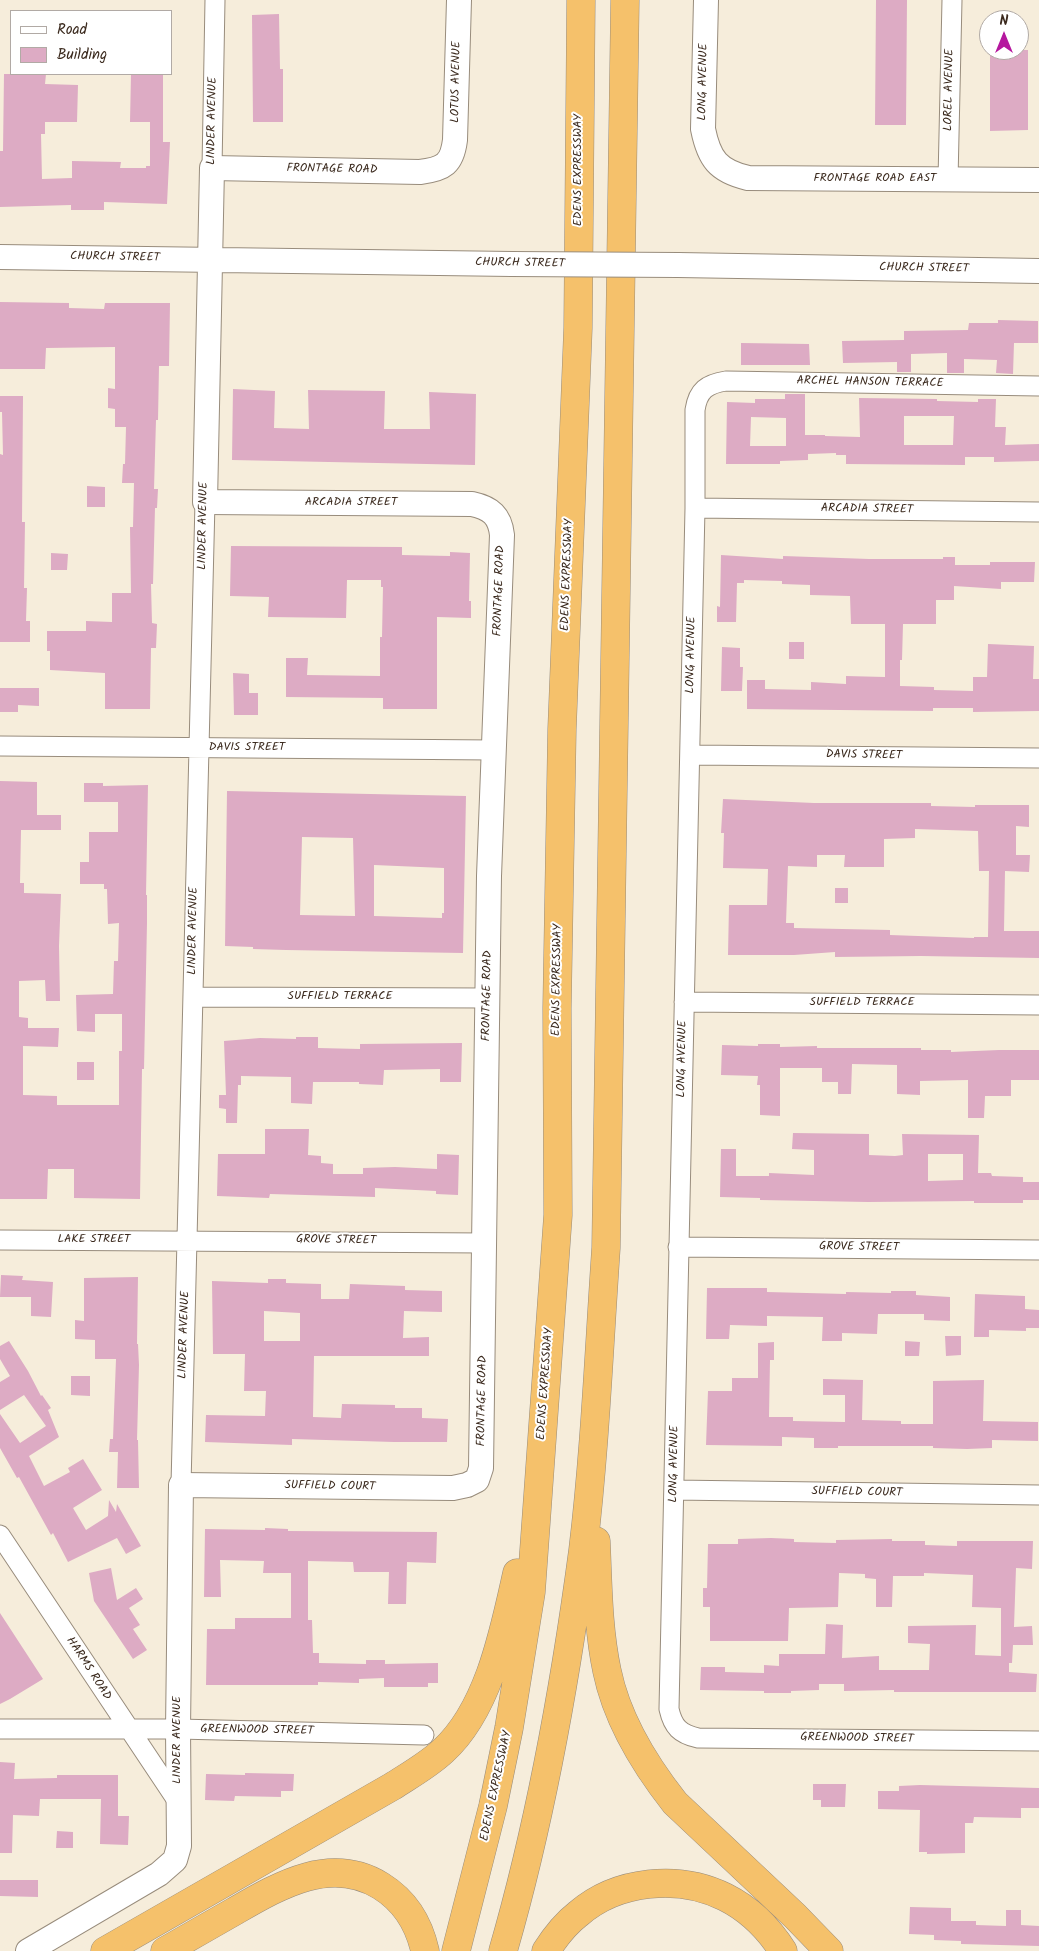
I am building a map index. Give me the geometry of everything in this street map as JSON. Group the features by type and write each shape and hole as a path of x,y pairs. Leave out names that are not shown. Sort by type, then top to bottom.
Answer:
{"highway":[{"name":"EDENS EXPRESSWAY","path":"456,1951 491,1814 509,1728 531,1592 558,1215 557,1008 562,729 578,328 580,0"},
{"path":"503,1951 530,1848 563,1691 583,1549 593,1448 606,1248 626,0"},
{"path":"593,1448 602,1640 607,1673 625,1723 648,1766 675,1803 795,1916 829,1951"},
{"path":"105,1951 392,1786 429,1762 456,1737 481,1697 491,1670 505,1624 539,1474"},
{"path":"165,1951 269,1891 298,1879 328,1872 359,1876 374,1882 388,1891 410,1914 417,1927 425,1951"},
{"path":"546,1951 566,1926 594,1902 624,1890 657,1883 692,1887 725,1897 752,1916 767,1930 783,1951"}],"street":[{"name":"LINDER AVENUE","path":"28,1951 159,1874 175,1860 179,1846 178,1729 181,1485 215,0"},
{"name":"LOTUS AVENUE","path":"449,162 456,140 459,0"},
{"name":"LONG AVENUE","path":"706,0 703,130 706,147 716,161"},
{"name":"LOREL AVENUE","path":"948,180 952,0"},
{"name":"FRONTAGE ROAD EAST","path":"716,161 729,174 748,178 1039,180"},
{"name":"FRONTAGE ROAD","path":"212,168 420,172 436,170 449,162"},
{"name":"CHURCH STREET","path":"0,256 1039,271"},
{"name":"ARCHEL HANSON TERRACE","path":"704,390 714,383 726,381 1039,386"},
{"name":"LONG AVENUE","path":"677,1729 671,1720 669,1709 678,1247 696,508 696,410 697,398 704,390"},
{"name":"ARCADIA STREET","path":"205,502 472,504 484,507 495,514"},
{"name":"ARCADIA STREET","path":"696,508 1039,512"},
{"name":"FRONTAGE ROAD","path":"477,1480 482,1456 487,998 502,534 501,523 495,514"},
{"name":"DAVIS STREET","path":"0,746 494,750"},
{"name":"DAVIS STREET","path":"690,755 1039,758"},
{"name":"SUFFIELD TERRACE","path":"193,997 487,998"},
{"name":"SUFFIELD TERRACE","path":"684,1002 1039,1005"},
{"name":"LAKE STREET","path":"0,1240 188,1240"},
{"name":"GROVE STREET","path":"188,1240 485,1243"},
{"name":"GROVE STREET","path":"678,1247 1039,1250"},
{"name":"SUFFIELD COURT","path":"181,1485 453,1488 467,1485 477,1480"},
{"name":"SUFFIELD COURT","path":"674,1490 1039,1495"},
{"name":"HARMS ROAD","path":"0,1535 178,1802"},
{"name":"GREENWOOD STREET","path":"0,1729 178,1729 424,1735"},
{"name":"GREENWOOD STREET","path":"677,1729 687,1735 698,1738 1039,1741"}],"building":[{"path":"876,0 907,0 906,125 875,125"},
{"path":"279,14 280,69 283,69 283,122 253,122 252,15"},
{"path":"990,60 1028,60 1028,130 990,131"},
{"path":"4,74 46,75 45,84 78,85 77,122 45,122 45,134 41,134 42,179 72,178 72,161 121,162 120,168 146,168 146,166 150,166 150,122 130,122 131,75 163,75 163,142 170,142 167,204 104,202 104,210 71,210 71,205 0,207 0,151 3,151"},
{"path":"0,302 69,303 69,308 104,309 105,303 170,303 169,366 159,366 158,420 156,420 154,489 158,489 157,508 155,508 153,584 151,584 152,623 157,624 156,648 151,648 150,709 105,709 105,673 50,670 50,651 47,651 47,631 86,631 86,621 112,622 112,593 131,593 130,527 133,527 134,483 122,483 123,464 125,464 126,427 115,427 115,409 108,408 108,388 115,389 115,347 46,348 45,369 0,369"},
{"path":"998,320 1038,321 1038,343 1014,343 1013,374 996,373 997,360 964,359 964,373 947,373 947,353 911,354 911,372 897,372 897,362 843,363 842,341 904,340 904,331 968,330 969,323 998,323"},
{"path":"741,343 809,344 810,365 741,365"},
{"path":"233,389 275,391 274,428 309,429 308,390 385,391 384,429 430,429 429,392 476,394 475,465 232,460"},
{"path":"785,394 805,394 805,435 860,437 859,398 937,399 937,401 978,402 978,399 996,399 995,427 1006,427 1005,445 1039,444 1039,461 994,462 994,457 965,457 965,465 846,464 846,455 836,455 836,453 808,454 808,460 780,461 780,464 726,464 727,402 755,403 755,399 785,399","holes":["904,416 954,416 953,445 904,445","751,417 786,418 786,446 750,446"]},
{"path":"0,396 23,396 22,522 25,522 24,588 27,588 26,621 30,621 30,642 0,642 0,454 3,455"},
{"path":"87,486 105,487 105,507 87,507"},
{"path":"231,546 402,547 402,555 450,556 450,552 470,553 469,601 471,601 471,618 437,617 437,709 383,709 383,698 286,697 286,658 308,658 307,675 380,676 383,587 381,587 381,580 347,580 346,618 268,617 269,597 230,596"},
{"path":"51,553 68,554 67,570 51,570"},
{"path":"721,555 783,559 783,556 869,559 943,559 943,557 955,557 955,565 990,565 990,562 1035,562 1034,582 1001,582 1001,589 954,586 954,600 936,600 936,624 903,624 900,686 934,687 934,690 973,691 973,677 987,677 988,644 1034,646 1033,679 1039,679 1039,711 973,712 973,708 933,708 933,711 747,709 747,680 765,680 765,689 811,690 811,682 846,684 846,676 885,677 885,624 851,624 850,596 810,595 810,585 782,584 782,581 744,580 744,583 737,583 736,622 717,622 717,606 720,607"},
{"path":"789,642 804,642 804,659 789,659"},
{"path":"722,647 740,648 740,667 743,667 742,691 721,691"},
{"path":"233,673 249,674 249,693 258,693 258,715 234,715"},
{"path":"0,688 39,688 39,706 18,705 18,712 0,712"},
{"path":"0,781 37,782 37,815 61,815 61,830 21,830 20,883 24,883 24,893 61,894 59,946 60,1001 46,1001 45,980 19,981 19,1017 28,1018 28,1028 59,1028 58,1047 23,1046 23,1095 57,1096 57,1105 119,1105 119,1051 122,1051 122,1014 95,1014 95,1032 77,1031 76,995 113,994 114,961 118,961 119,923 108,924 107,889 104,889 104,884 80,884 80,862 89,862 89,832 118,832 118,802 84,802 84,783 103,783 103,786 148,785 147,923 140,1199 74,1198 74,1169 48,1169 47,1199 0,1199"},
{"path":"227,791 466,796 463,953 286,950 225,946","holes":["302,837 353,838 355,916 300,915","374,865 444,868 444,913 442,913 442,918 374,916"]},
{"path":"723,799 814,803 931,803 931,806 975,807 975,805 1029,805 1029,827 1016,826 1016,855 1030,855 1029,872 1005,871 1004,931 1039,931 1039,958 835,957 835,952 794,955 728,955 729,905 767,905 768,869 723,868 724,833 721,833","holes":["915,829 978,831 979,871 989,871 988,937 890,935 890,930 794,928 794,923 786,923 788,866 817,867 817,855 845,855 844,867 884,867 884,839 915,838"]},
{"path":"835,888 848,888 848,903 835,903"},
{"path":"296,1037 318,1037 318,1048 360,1049 360,1044 462,1043 461,1082 440,1082 440,1069 384,1070 383,1085 359,1084 359,1082 313,1082 312,1104 291,1103 291,1077 241,1076 241,1085 238,1085 237,1123 226,1123 226,1109 219,1108 219,1095 226,1095 224,1041 260,1038 296,1039"},
{"path":"758,1044 780,1044 780,1047 817,1046 817,1048 921,1048 921,1050 951,1050 951,1052 1039,1050 1039,1080 1011,1080 1011,1096 985,1096 984,1118 968,1118 968,1080 920,1081 920,1095 897,1094 897,1065 852,1064 851,1094 838,1094 838,1082 822,1082 822,1068 780,1068 780,1116 760,1115 760,1085 757,1085 758,1076 721,1075 722,1045 758,1046"},
{"path":"77,1062 94,1062 94,1080 77,1080"},
{"path":"265,1129 309,1129 308,1155 321,1156 321,1163 333,1164 333,1174 363,1174 363,1168 437,1169 437,1154 459,1155 458,1195 436,1194 436,1191 375,1188 375,1197 270,1194 269,1198 217,1196 218,1154 265,1154"},
{"path":"793,1133 869,1134 869,1155 895,1156 903,1155 902,1134 979,1135 978,1173 991,1173 992,1176 1023,1177 1023,1182 1039,1182 1039,1200 1023,1200 1023,1203 974,1203 974,1201 760,1200 760,1198 720,1197 721,1149 736,1149 736,1176 769,1176 769,1173 814,1175 814,1150 792,1149","holes":["928,1154 963,1154 963,1180 928,1181"]},
{"path":"1,1275 23,1276 22,1280 53,1282 51,1317 31,1316 31,1297 0,1297"},
{"path":"138,1277 137,1344 139,1365 137,1440 139,1488 117,1488 118,1452 109,1452 110,1439 113,1439 116,1359 95,1359 95,1340 75,1339 75,1320 84,1321 84,1278"},
{"path":"268,1279 286,1279 286,1283 321,1284 321,1299 349,1299 350,1284 405,1286 405,1290 442,1291 442,1312 404,1311 403,1338 429,1337 429,1356 314,1356 313,1417 341,1418 342,1404 395,1405 395,1408 422,1408 422,1418 448,1419 447,1442 292,1439 292,1445 205,1442 206,1415 265,1416 266,1391 244,1391 245,1354 213,1354 212,1281 268,1283","holes":["264,1311 300,1313 300,1341 264,1341"]},
{"path":"707,1288 767,1288 767,1292 846,1294 846,1292 891,1293 891,1291 916,1291 916,1295 950,1297 950,1321 924,1320 924,1314 878,1314 877,1334 842,1333 842,1341 822,1341 823,1317 767,1316 767,1326 730,1325 729,1339 706,1339"},
{"path":"975,1294 1025,1296 1025,1309 1039,1310 1039,1328 1026,1328 1026,1331 989,1330 989,1337 974,1337"},
{"path":"945,1336 961,1336 961,1355 946,1356"},
{"path":"9,1341 41,1396 51,1408 48,1410 59,1437 29,1456 44,1486 70,1472 68,1468 83,1459 102,1490 73,1508 86,1530 108,1516 109,1500 116,1512 117,1504 141,1546 126,1554 117,1538 68,1562 53,1533 51,1535 19,1477 17,1478 0,1448 0,1414 20,1443 46,1426 24,1395 0,1410 0,1382 10,1376 0,1359 0,1346"},
{"path":"905,1341 920,1342 919,1356 905,1356"},
{"path":"774,1342 774,1360 770,1360 769,1417 793,1417 793,1421 845,1422 845,1395 823,1395 823,1379 863,1380 862,1420 901,1421 901,1424 933,1424 933,1381 984,1380 983,1421 1038,1422 1038,1441 992,1440 992,1448 967,1449 933,1448 933,1446 838,1446 838,1448 814,1448 814,1438 782,1437 782,1446 706,1445 708,1391 732,1391 732,1378 758,1378 758,1343"},
{"path":"71,1376 90,1376 90,1396 71,1395"},
{"path":"265,1528 288,1529 288,1531 437,1532 436,1563 407,1562 406,1604 388,1604 389,1572 354,1572 353,1562 308,1561 308,1620 312,1620 313,1653 319,1653 319,1663 366,1664 366,1660 385,1660 385,1664 438,1663 438,1683 428,1683 428,1687 384,1687 384,1678 359,1679 359,1683 318,1682 318,1685 206,1685 207,1629 235,1629 235,1618 291,1618 291,1573 263,1573 264,1561 220,1560 221,1597 204,1597 205,1529 265,1530"},
{"path":"738,1539 794,1539 794,1542 836,1543 836,1540 892,1539 892,1541 925,1541 925,1545 957,1546 957,1541 1033,1541 1032,1569 1016,1568 1014,1627 1032,1626 1033,1645 1013,1645 1012,1663 1009,1663 1009,1672 1037,1674 1036,1692 844,1691 844,1684 819,1684 819,1690 791,1691 791,1693 700,1690 701,1667 725,1667 725,1672 764,1673 764,1665 779,1666 779,1654 825,1654 826,1624 843,1625 842,1658 879,1656 879,1670 929,1670 930,1644 908,1643 908,1626 976,1625 975,1655 1001,1656 1001,1608 972,1607 973,1575 924,1573 924,1576 893,1576 892,1607 876,1607 876,1579 865,1578 865,1574 839,1573 838,1607 789,1608 788,1641 710,1641 710,1607 703,1607 703,1588 707,1588 708,1544 738,1544"},
{"path":"111,1568 117,1600 136,1588 143,1599 129,1608 140,1625 133,1629 147,1650 133,1659 94,1601 89,1573"},
{"path":"0,1613 43,1679 0,1704"},
{"path":"0,1762 15,1763 14,1779 57,1778 57,1775 118,1775 118,1816 129,1816 128,1845 100,1844 101,1799 40,1799 39,1816 13,1815 12,1853 0,1853"},
{"path":"245,1773 294,1774 293,1791 281,1791 281,1797 235,1796 234,1801 205,1800 206,1774 245,1775"},
{"path":"813,1784 846,1784 845,1807 821,1807 821,1800 813,1800"},
{"path":"899,1786 1039,1788 1039,1808 1021,1808 1021,1818 974,1817 973,1823 965,1823 965,1853 927,1854 927,1852 919,1852 920,1810 878,1809 878,1791 899,1791"},
{"path":"57,1831 73,1832 73,1848 56,1848"},
{"path":"0,1880 38,1880 38,1897 0,1896"},
{"path":"910,1907 951,1908 951,1921 976,1921 976,1925 1006,1926 1006,1910 1021,1910 1021,1925 1039,1926 1039,1946 961,1944 961,1941 934,1940 934,1935 909,1934"}]}
